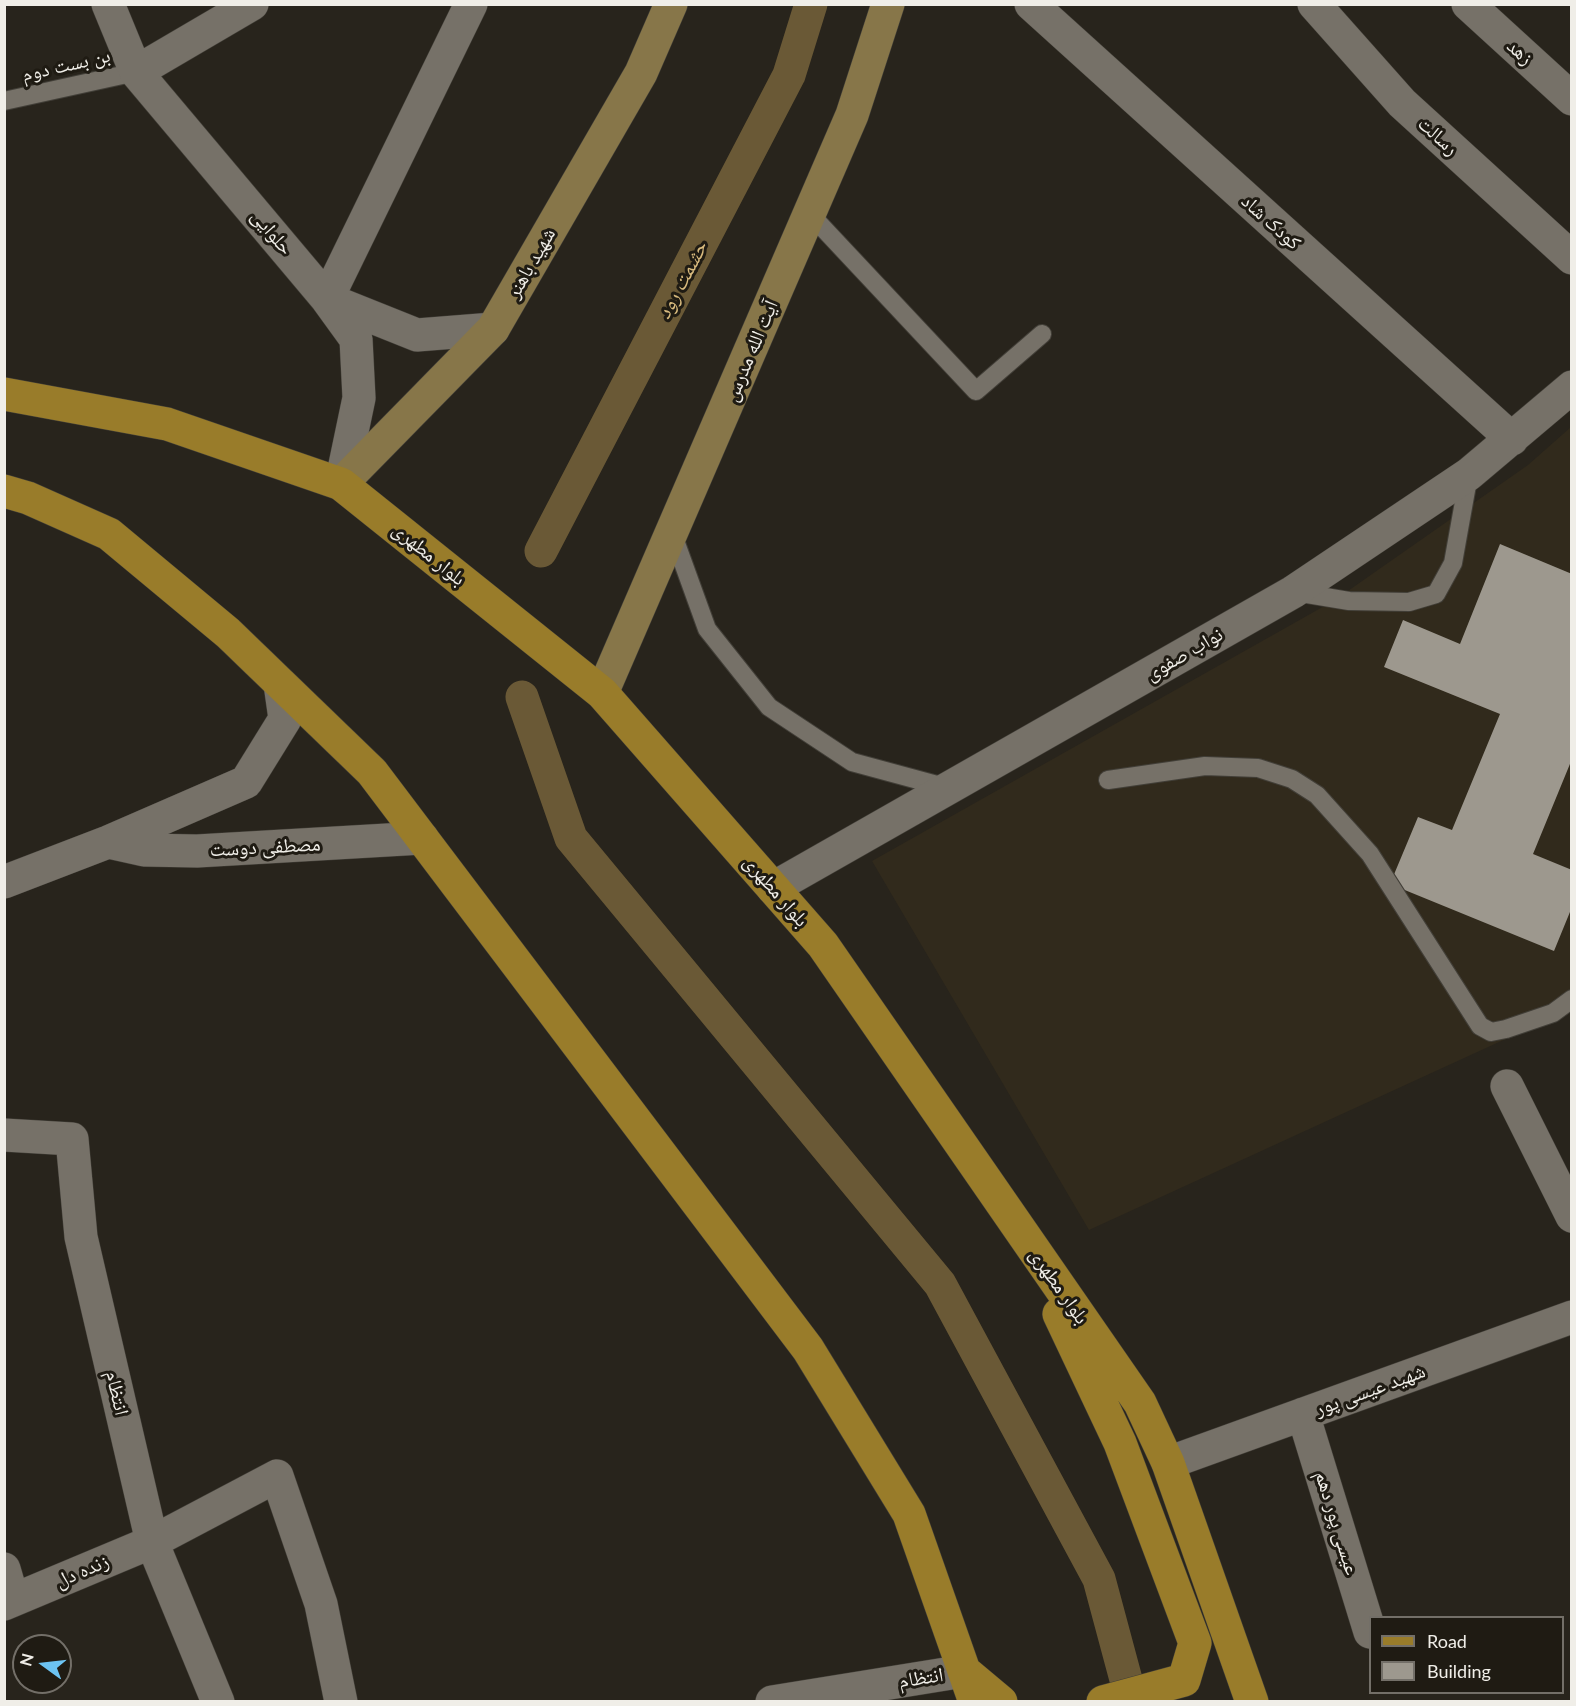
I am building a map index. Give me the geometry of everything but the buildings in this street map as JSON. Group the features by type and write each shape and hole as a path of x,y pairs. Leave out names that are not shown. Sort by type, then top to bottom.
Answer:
{"main road":[{"name":"شهید باهنر","path":"341,484 493,329 641,74 671,4"},
{"name":"آیت الله مدرس","path":"602,693 673,535 852,115 888,4"},
{"name":"بلوار مطهری","path":"4,394 167,424 341,484 602,693 824,945 1140,1403 1168,1463 1252,1701"},
{"path":"4,491 28,498 109,534 228,633 372,772 808,1348 909,1514 975,1701"},
{"path":"1016,1224 1120,1443 1195,1643 1184,1680 1103,1701"},
{"path":"964,1671 1002,1701"}],"street":[{"name":"حلوایی","path":"108,4 136,72 327,299 356,339 358,398 341,484"},
{"path":"136,72 252,4"},
{"path":"471,4 327,299 417,335 493,329"},
{"name":"کودک شاد","path":"1031,4 1512,439"},
{"name":"رسالت","path":"1314,4 1402,104 1572,258"},
{"name":"زهد","path":"1468,4 1572,99"},
{"name":"نواب صفوی","path":"773,888 1293,592 1469,474 1572,387"},
{"path":"4,882 108,842 246,782 285,719 280,684"},
{"name":"مصطفی دوست","path":"108,842 144,850 197,851 422,838"},
{"path":"1507,1086 1572,1216"},
{"name":"انتظام","path":"4,1135 72,1140 81,1237 152,1542 218,1701"},
{"name":"شهید عیسی پور","path":"1168,1463 1572,1317"},
{"name":"عیسی پور دهم","path":"1303,1414 1369,1626"},
{"name":"زنده دل","path":"4,1569 9,1602 152,1542 277,1476 321,1604 341,1701"},
{"name":"انتظام","path":"772,1701 964,1671"}],"lane":[{"name":"بن بست دوم","path":"4,101 136,72"},
{"path":"810,214 976,391 1042,334"},
{"path":"1293,592 1349,601 1409,602 1436,594 1453,563 1469,474"},
{"path":"673,535 707,629 769,707 852,762 948,788"},
{"path":"1108,780 1205,766 1258,768 1292,779 1317,795 1370,854 1480,1026 1491,1032 1506,1029 1553,1013 1572,999"}],"shaded area":[{"path":"1571,427 1571,1009 1089,1230 872,861 1335,600 1528,465"}],"waterway":[{"name":"حشمت رود","path":"541,551 789,75 811,4"},
{"path":"522,697 571,838 940,1284 1099,1579 1132,1702"}]}
